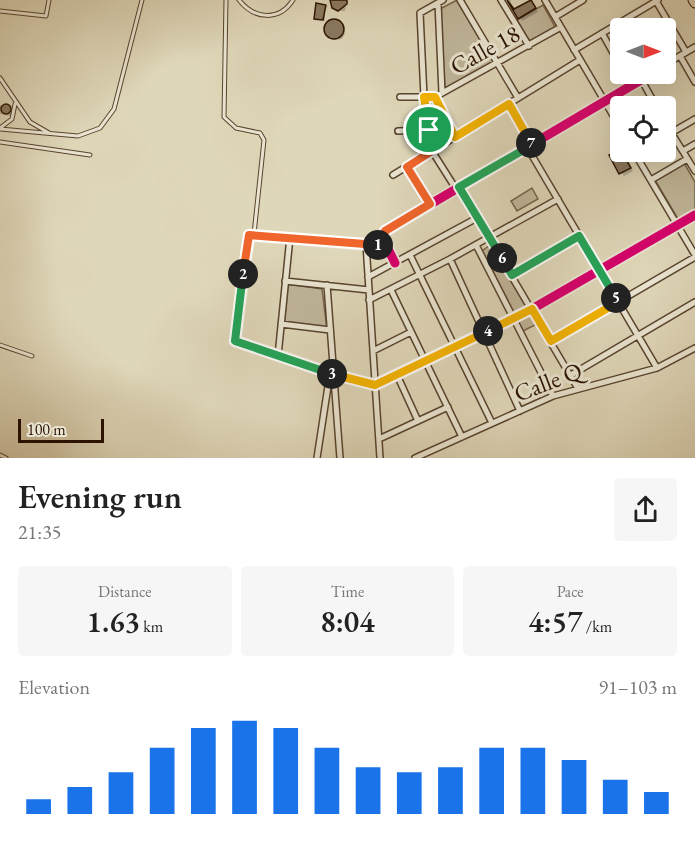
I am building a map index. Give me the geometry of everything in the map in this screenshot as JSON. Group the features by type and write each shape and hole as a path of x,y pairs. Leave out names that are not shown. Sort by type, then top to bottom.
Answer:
{"street":[{"path":"460,0 518,98"},
{"path":"501,0 529,46"},
{"path":"545,0 610,111"},
{"path":"555,17 583,0"},
{"path":"442,93 440,1 420,13 424,97 432,151 489,237 578,387"},
{"path":"574,50 657,1 686,52"},
{"name":"Calle 18","path":"400,98 435,97 561,27"},
{"path":"603,33 610,46"},
{"path":"676,58 695,47"},
{"path":"680,56 695,82"},
{"path":"393,175 580,60"},
{"path":"395,263 386,246 383,234 631,85"},
{"path":"435,97 455,137"},
{"path":"509,104 558,199 657,368"},
{"path":"676,130 695,119"},
{"path":"398,131 429,130"},
{"path":"676,140 695,171"},
{"path":"683,151 695,144"},
{"path":"651,180 687,159"},
{"path":"551,341 695,256 640,162"},
{"path":"407,167 430,204"},
{"path":"369,300 450,260 558,199"},
{"path":"386,246 249,235 235,341 332,374 375,385 532,309 695,215"},
{"path":"368,278 477,218"},
{"path":"512,275 579,236"},
{"path":"278,356 290,237"},
{"path":"366,244 380,457 373,458"},
{"path":"476,244 553,396"},
{"path":"410,255 492,423"},
{"path":"450,260 520,411"},
{"path":"285,281 369,290"},
{"path":"327,285 340,458"},
{"path":"391,290 462,437"},
{"path":"571,375 695,302"},
{"path":"281,324 330,330"},
{"path":"373,351 411,332"},
{"name":"Calle Q","path":"415,458 553,396 578,387 657,368 695,348"},
{"path":"317,458 332,374"},
{"path":"397,375 418,421"},
{"path":"379,439 448,408"}],"lane":[{"path":"0,11 46,16 49,0"},
{"path":"0,128 84,135 100,128 114,109 142,0"},
{"path":"226,0 224,117 231,126 260,133 264,140 254,234"},
{"path":"239,0 255,14 268,16 286,9 293,0"},
{"path":"0,78 30,122 51,134"},
{"path":"0,128 12,119 15,102"},
{"path":"0,142 90,154"},
{"path":"0,345 32,356"},
{"path":"0,455 6,458"}],"shaded area":[{"path":"457,0 494,63 445,92 440,9"},
{"path":"543,5 555,27 530,42 517,20"},
{"path":"429,100 434,100 450,132 448,138 437,145"},
{"path":"684,163 695,182 695,209 678,219 655,180"},
{"path":"532,188 538,199 517,211 511,201"},
{"path":"490,245 526,306 517,313 512,312 482,251"},
{"path":"288,284 322,289 327,330 284,326"},
{"path":"532,315 537,324 523,331 518,322"}],"building":[{"path":"330,0 347,0 347,4 338,11 332,8"},
{"path":"507,0 514,9 531,0 536,8 518,19"},
{"path":"316,3 326,5 323,20 314,19"},
{"path":"334,19 341,22 344,29 341,36 334,39 327,36 324,29 327,22"},
{"path":"6,104 10,105 10,113 6,114 2,113 1,109 2,105"},
{"path":"613,162 628,162 631,168 619,174"}],"cycle path":[{"path":"395,263 383,239 385,231 634,84"},
{"path":"386,246 249,235 235,341 333,374 375,385 532,309 695,215"}],"route":[{"path":"424,97 435,97 455,137 509,104 532,145 459,187 512,275 579,236 618,302 551,341 532,309 375,385 330,373 235,341 249,235 386,246 383,239 385,231 430,204 407,167 432,151 429,130 424,97"}]}
